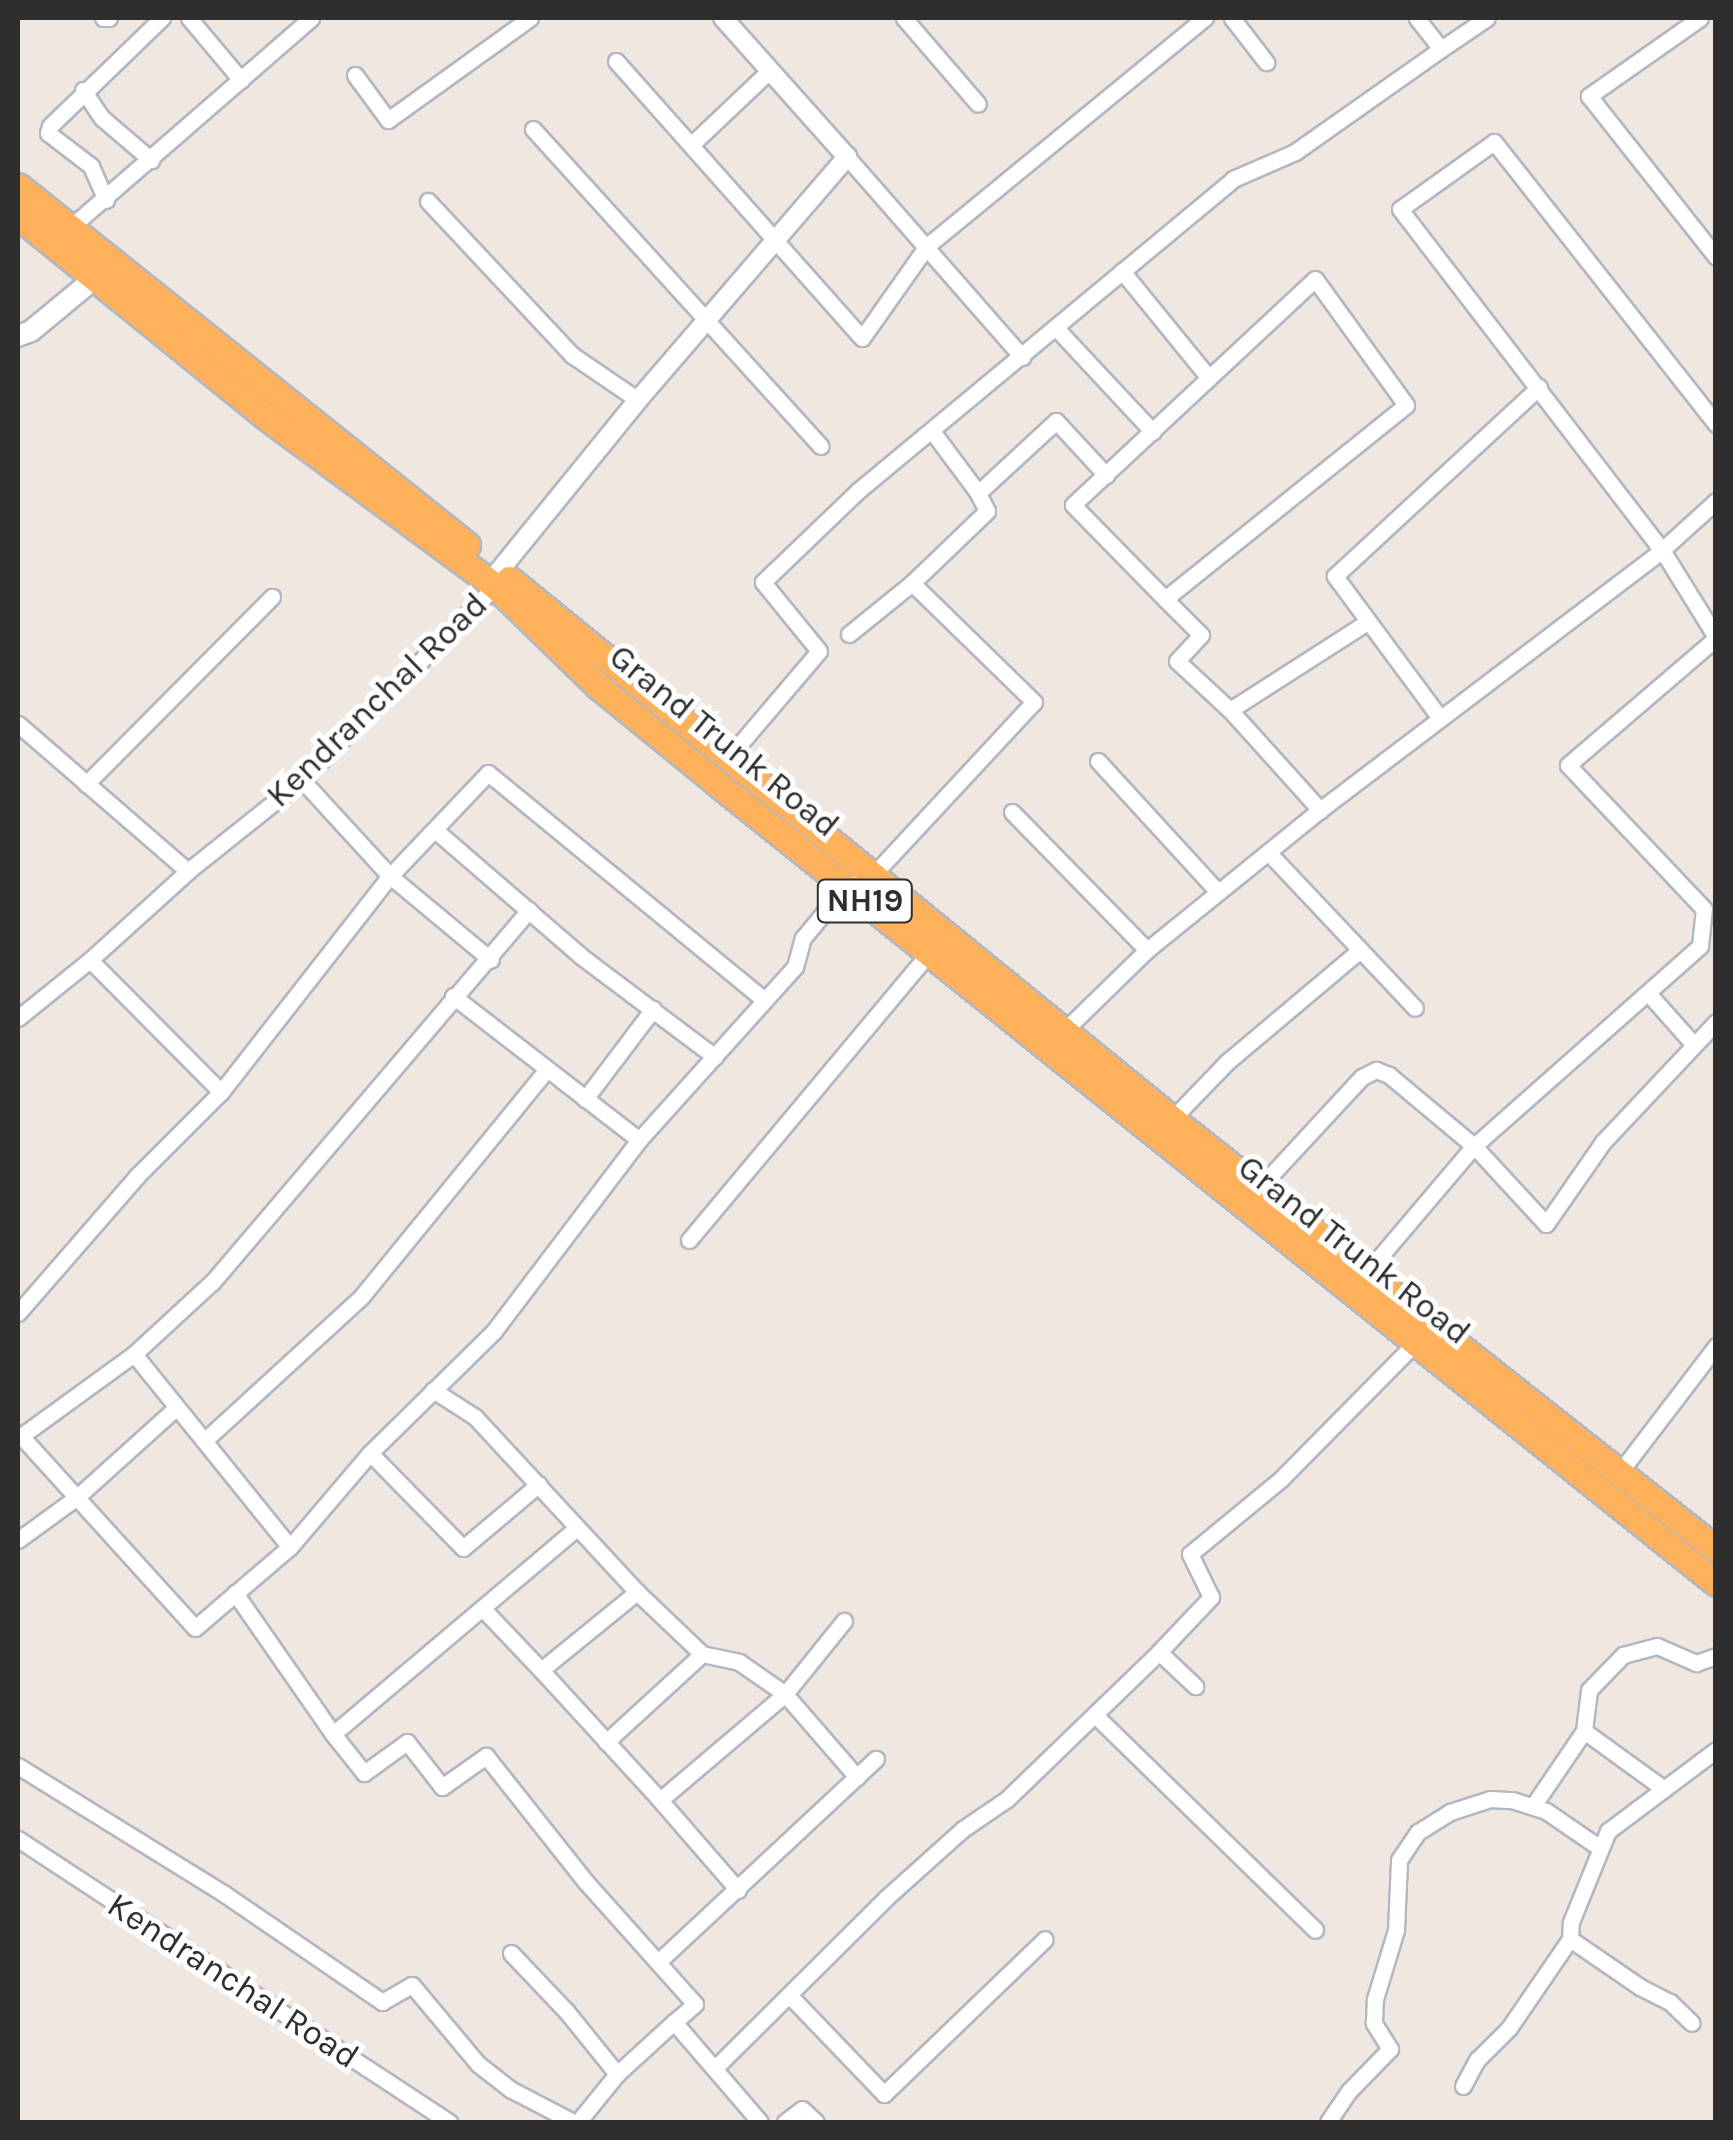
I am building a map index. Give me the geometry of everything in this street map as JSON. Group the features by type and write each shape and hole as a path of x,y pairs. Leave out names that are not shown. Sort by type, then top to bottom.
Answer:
{"highway":[{"name":"Grand Trunk Road","path":"18,186 72,226 497,578 728,758 1172,1119 1716,1549"},
{"name":"Grand Trunk Road","path":"18,216 266,417 497,578 598,686 1716,1583"}],"main road":[{"path":"18,336 31,331 96,278"}],"street":[{"path":"106,200 91,166 48,133 83,90 162,18"},
{"path":"189,18 241,80"},
{"path":"72,226 311,18"},
{"path":"354,75 388,120 530,18"},
{"path":"723,18 1022,357"},
{"path":"904,18 978,104"},
{"path":"616,60 862,338 927,246 1205,18"},
{"path":"1232,18 1266,62"},
{"path":"1417,18 1441,49"},
{"path":"728,758 819,651 763,582 860,490 1233,179 1296,152 1487,18"},
{"path":"1700,18 1590,96 1716,257"},
{"path":"691,145 770,70"},
{"path":"83,90 102,118 151,160"},
{"path":"534,128 820,446"},
{"path":"1367,1272 1474,1146 1700,946 1704,909 1568,765 1716,637 1662,550 1400,208 1494,142 1716,424"},
{"name":"Kendranchal Road","path":"18,1018 90,960 188,871 302,780 497,578 638,400 846,157"},
{"path":"428,202 572,355 638,400"},
{"path":"1122,271 1209,378"},
{"path":"1165,599 1406,405 1315,278 1073,505 1165,599 1202,635 1177,661 1230,710 1320,810"},
{"path":"1056,328 1153,432"},
{"path":"1440,718 1336,576 1538,388"},
{"path":"978,494 1056,421 1106,474"},
{"path":"849,634 912,583 987,511 932,430"},
{"path":"1064,1031 1148,950 1218,892 1662,550 1716,501"},
{"path":"529,910 491,960 453,996 212,1282 134,1354 21,1436 194,1628 290,1547 370,1453 494,1332 639,1140 794,967 804,938 846,886 873,875 1034,702 912,583"},
{"path":"86,784 272,597"},
{"path":"1230,710 1367,622"},
{"path":"18,724 188,871"},
{"path":"1098,761 1218,892"},
{"path":"18,1313 137,1176 220,1092 390,876 488,773 764,1000"},
{"path":"302,780 390,876 491,960"},
{"path":"1012,812 1148,950"},
{"path":"434,830 582,957 715,1056"},
{"path":"1268,852 1414,1008"},
{"path":"1172,1119 1226,1062 1358,951"},
{"path":"688,1240 928,954"},
{"path":"90,960 220,1092"},
{"path":"1648,993 1694,1045"},
{"path":"453,996 639,1140"},
{"path":"585,1098 654,1009"},
{"path":"1260,1187 1362,1077 1376,1070 1390,1075 1474,1146 1546,1224 1603,1142 1716,1022"},
{"path":"204,1441 362,1296 546,1070"},
{"path":"716,2067 886,1898 963,1828 1007,1799 1160,1652 1211,1597 1190,1554 1281,1479 1416,1342"},
{"path":"1619,1472 1716,1346"},
{"path":"134,1354 290,1547"},
{"path":"434,1390 475,1418 637,1592 702,1654 739,1662 784,1694 857,1777"},
{"path":"18,1540 77,1498 176,1408"},
{"path":"370,1453 463,1548 540,1484"},
{"path":"333,1734 577,1528"},
{"path":"541,1670 637,1592"},
{"path":"18,1766 223,1893 382,2002 412,1985 478,2064 510,2089 575,2122 617,2074 696,2004 584,1881 486,1756 442,1787 408,1742 364,1773 236,1594"},
{"path":"484,1610 738,1890"},
{"path":"660,1800 784,1694 844,1621"},
{"path":"1534,1806 1584,1732 1590,1690 1624,1655 1657,1646 1696,1663 1716,1656"},
{"path":"1160,1652 1195,1686"},
{"path":"606,1742 702,1654"},
{"path":"1096,1716 1315,1930"},
{"path":"1584,1732 1664,1790"},
{"path":"1463,2086 1477,2060 1510,2028 1570,1939 1571,1922 1608,1831 1716,1750"},
{"path":"658,1962 876,1759"},
{"path":"1328,2122 1349,2092 1390,2049 1374,2023 1375,1999 1396,1930 1399,1860 1418,1832 1450,1812 1490,1798 1534,1806 1600,1848"},
{"name":"Kendranchal Road","path":"18,1839 449,2122"},
{"path":"1570,1939 1670,2002 1692,2022"},
{"path":"790,1996 884,2094 1045,1940"},
{"path":"510,1953 568,2012 617,2074"},
{"path":"674,2022 760,2122"},
{"path":"786,2122 802,2109 816,2122"}]}
